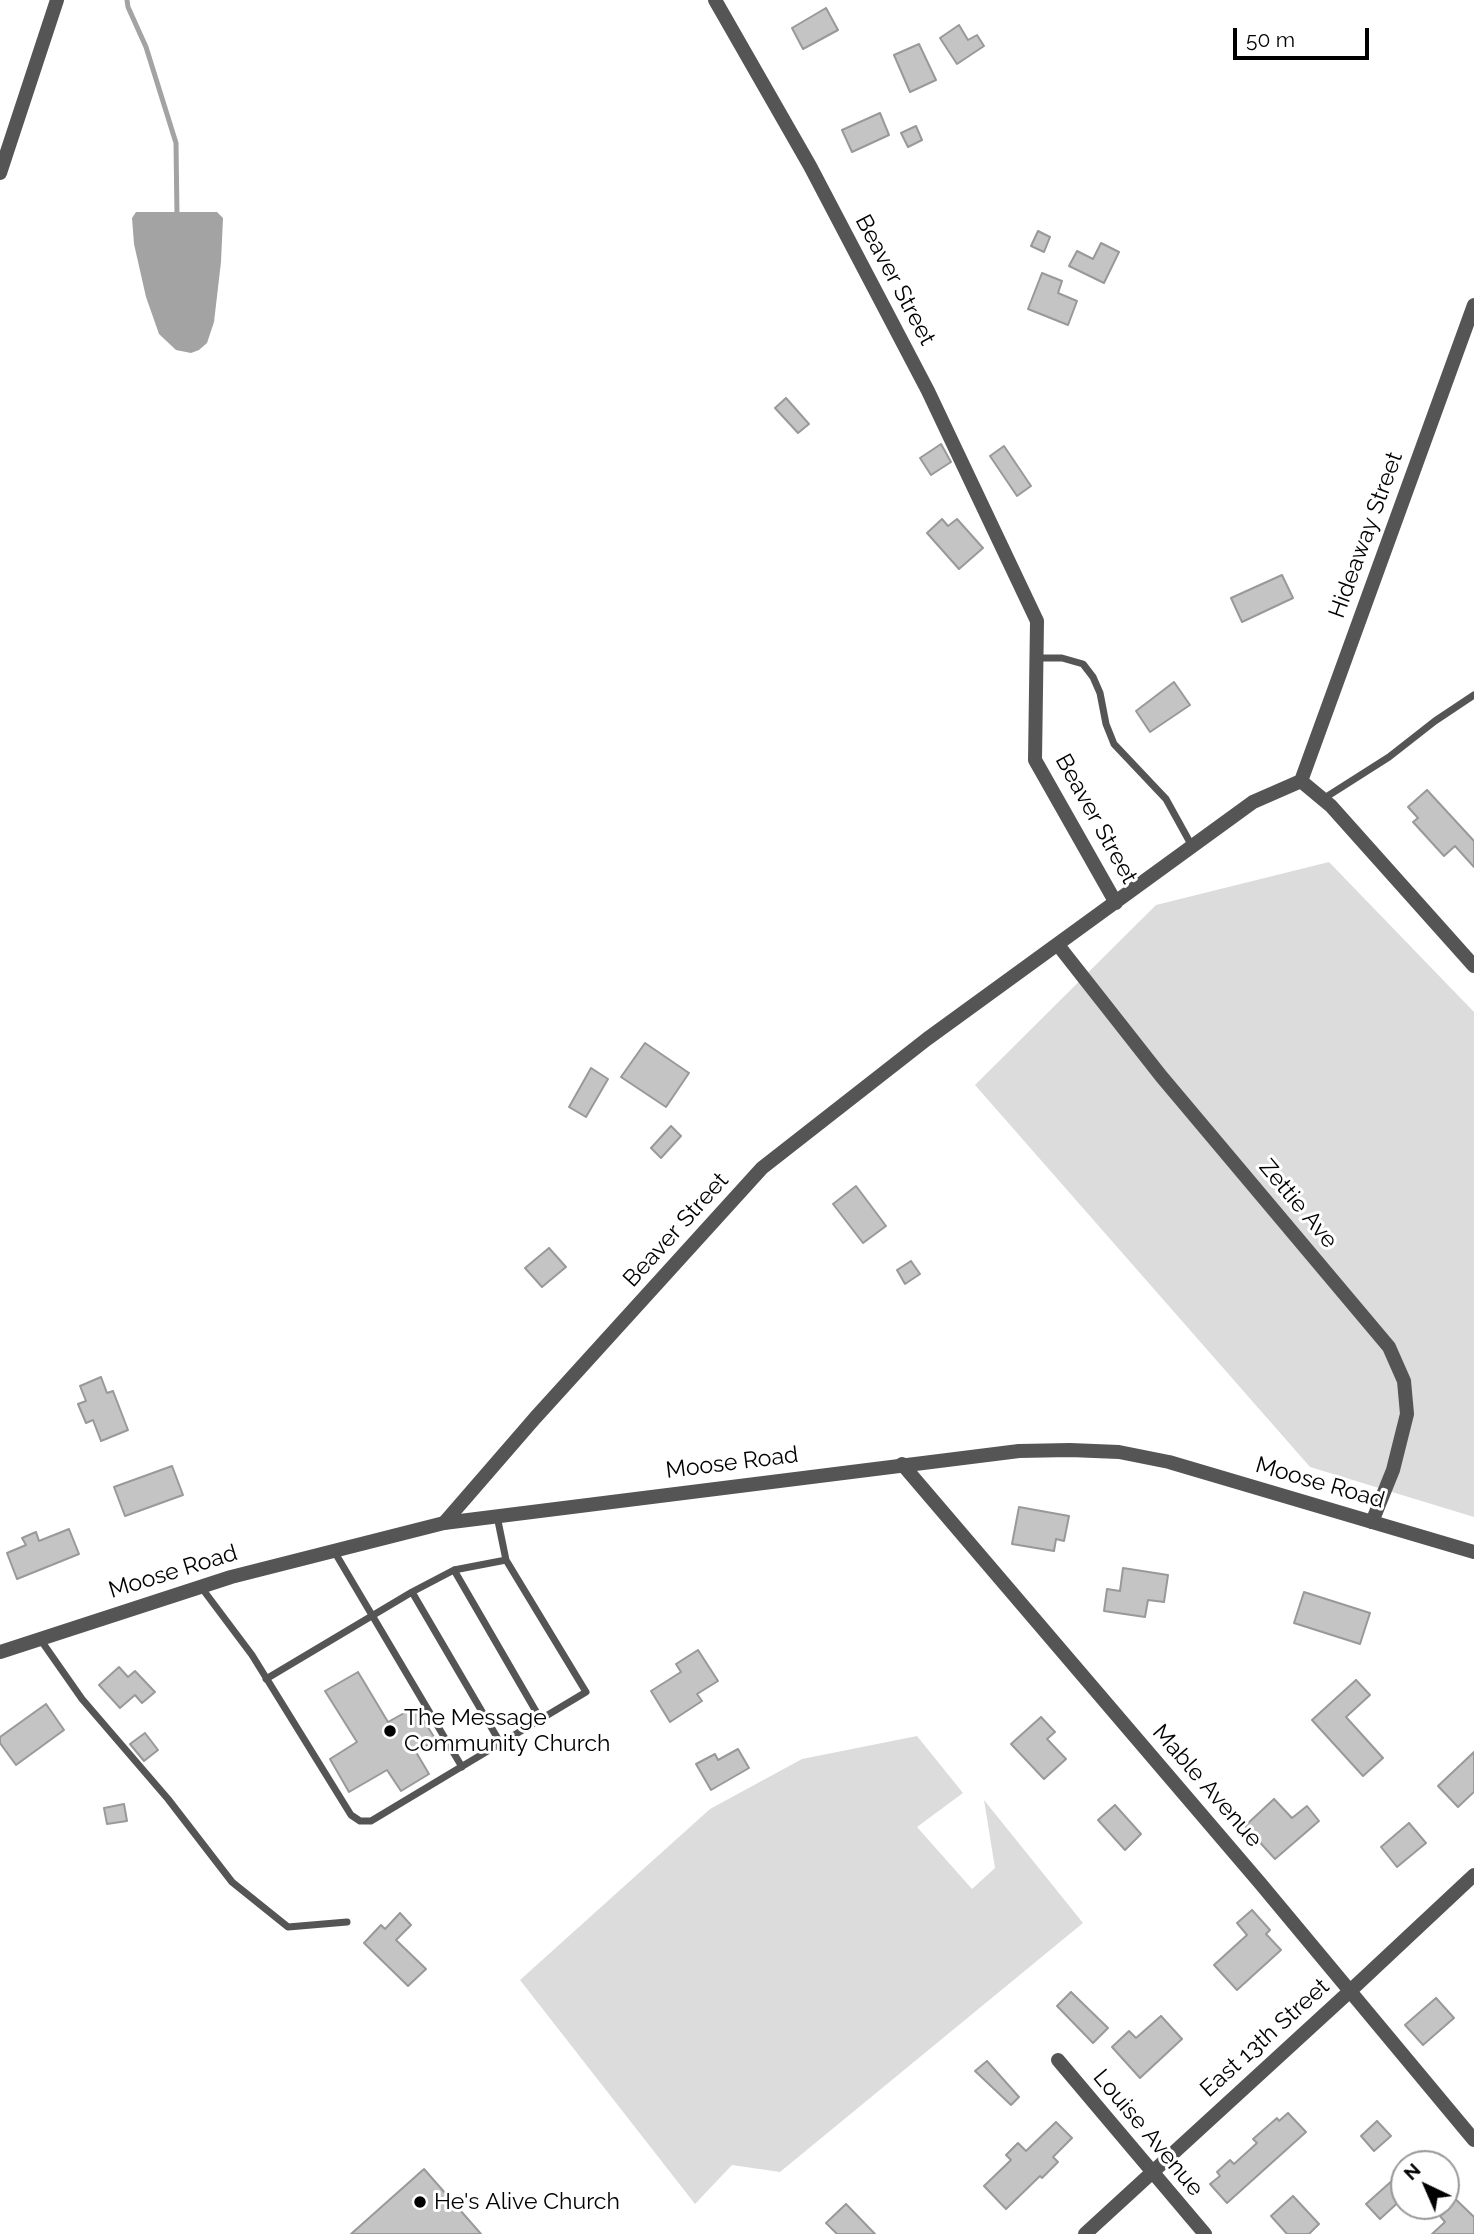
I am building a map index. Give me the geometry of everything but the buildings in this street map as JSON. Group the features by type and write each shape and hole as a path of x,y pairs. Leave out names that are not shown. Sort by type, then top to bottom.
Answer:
{"street":[{"path":"0,173 57,0"},
{"name":"Beaver Street","path":"444,1523 535,1418 762,1168 926,1040 1116,903 1035,760 1037,621 928,391 810,166 715,0"},
{"name":"Hideaway Street","path":"1301,781 1474,305"},
{"path":"1116,903 1253,802 1301,781 1324,799 1474,966"},
{"name":"Zettie Ave","path":"1058,944 1161,1076 1389,1347 1404,1381 1407,1414 1393,1470 1372,1522"},
{"name":"Moose Road","path":"0,1652 201,1586 444,1523 1019,1451 1119,1452 1169,1462 1474,1552"},
{"name":"Mable Avenue","path":"902,1464 1260,1883 1474,2140"},
{"name":"East 13th Street","path":"1085,2234 1474,1874"},
{"name":"Louise Avenue","path":"1058,2060 1205,2234"}],"lane":[{"path":"1036,658 1062,658 1083,664 1100,693 1106,724 1114,744 1166,799 1192,847"},
{"path":"1324,799 1389,757 1474,695"},
{"path":"201,1586 266,1679 351,1815 360,1821 372,1821 586,1692 506,1560 497,1516"},
{"path":"334,1550 462,1767"},
{"path":"266,1679 454,1570 506,1560"},
{"path":"454,1570 541,1720"},
{"path":"412,1592 501,1744"},
{"path":"39,1639 82,1699 168,1799 232,1882 288,1927 347,1922"}],"shaded area":[{"path":"136,212 217,212 223,218 214,322 207,343 199,350 191,353 176,350 159,334 146,297 134,244 132,218"},
{"path":"1329,862 1474,1012 1474,1517 1310,1467 975,1085 1156,905"},
{"path":"917,1736 963,1793 917,1827 972,1889 995,1868 984,1800 1083,1923 780,2172 732,2165 695,2204 520,1980 710,1809 802,1759"}],"waterway":[{"path":"127,0 146,47 176,143 177,216"}],"place":[{"name":"The Message Community Church","path":"390,1731"},
{"name":"He's Alive Church","path":"420,2202"}]}
